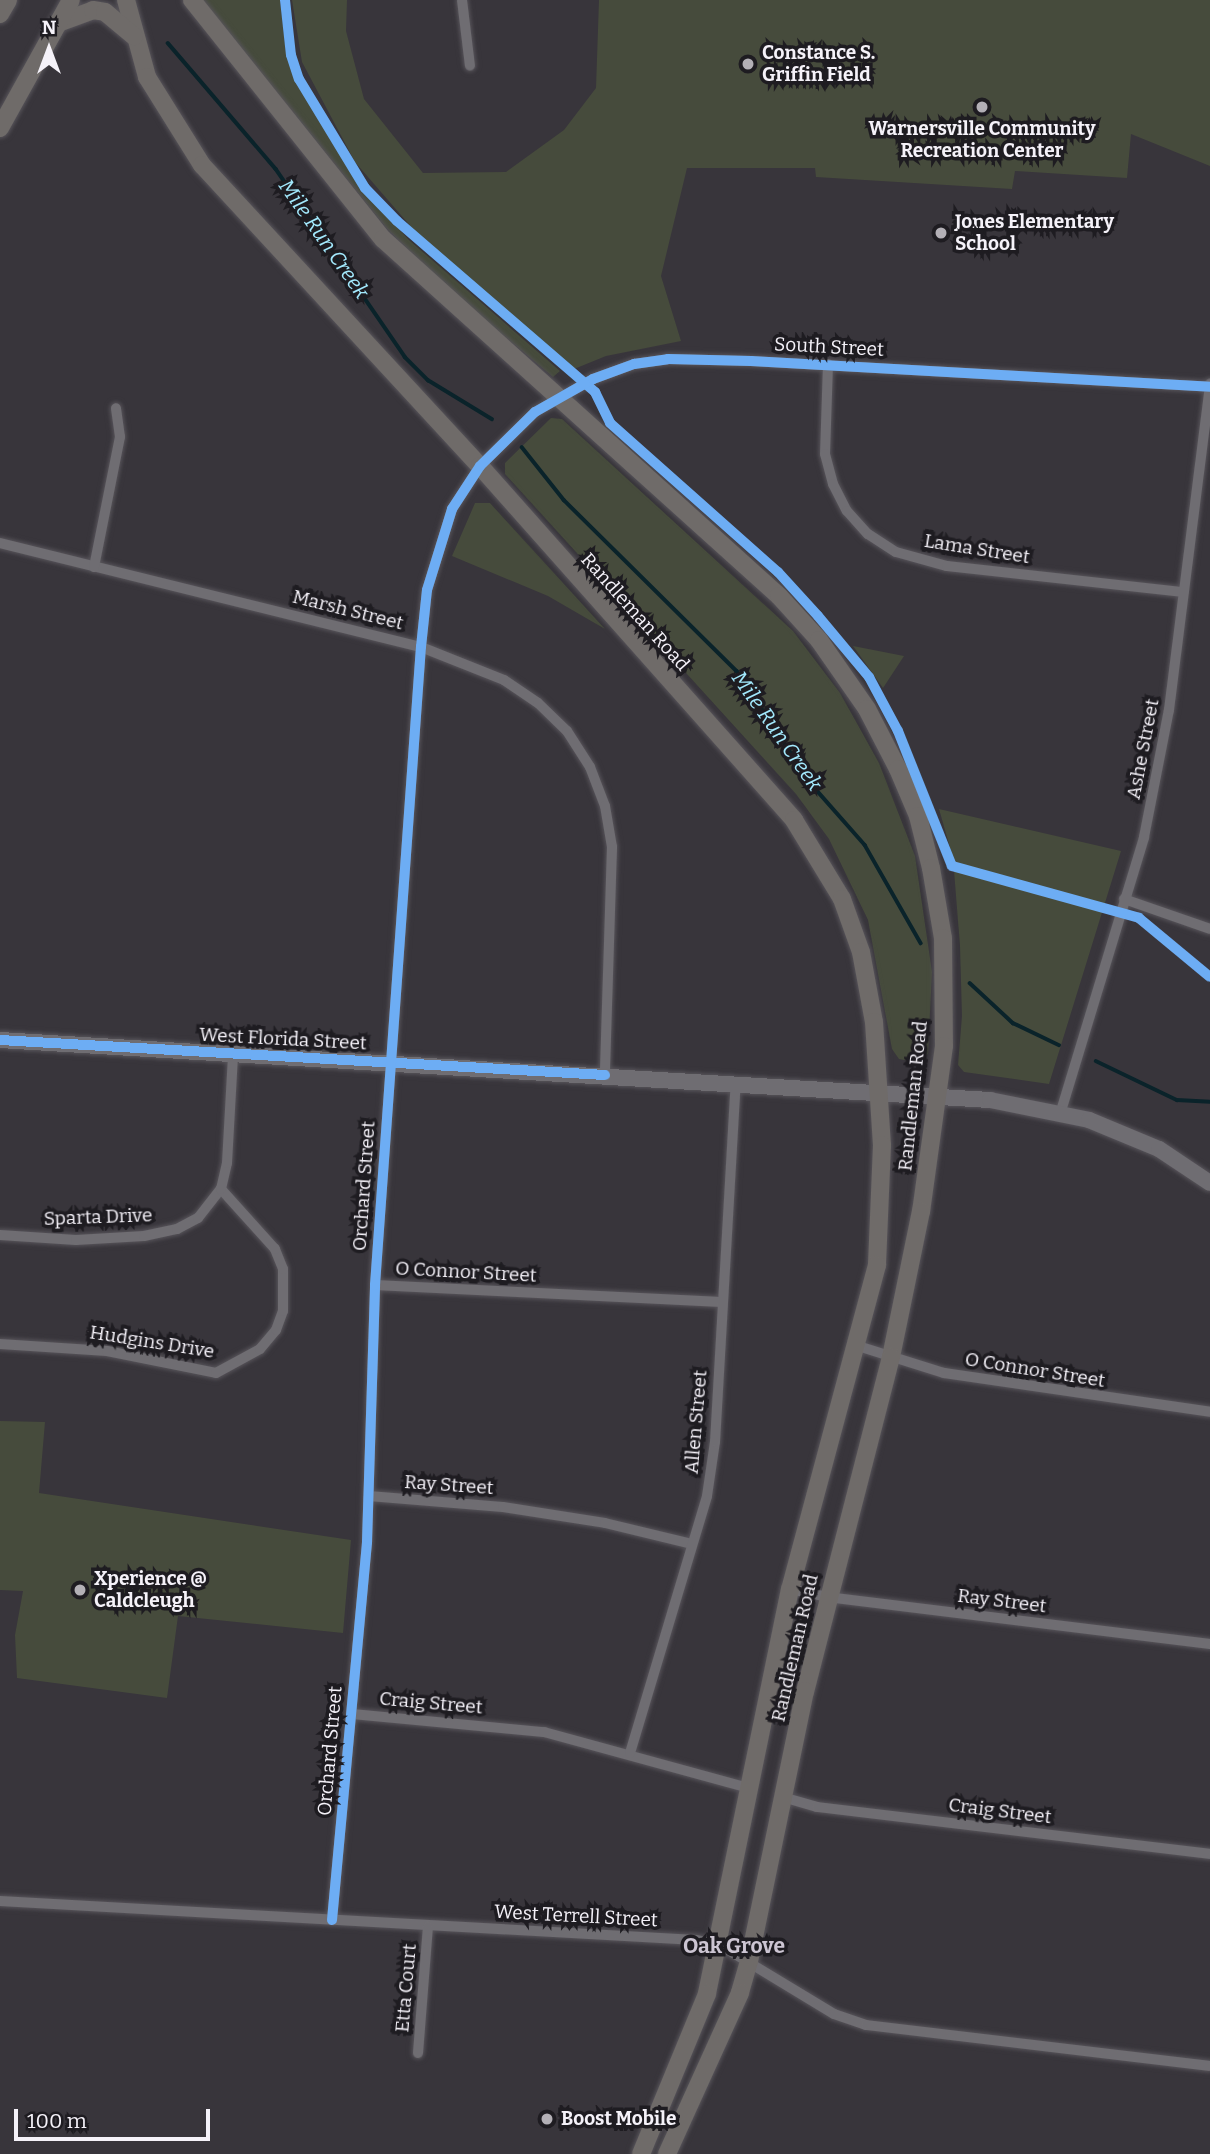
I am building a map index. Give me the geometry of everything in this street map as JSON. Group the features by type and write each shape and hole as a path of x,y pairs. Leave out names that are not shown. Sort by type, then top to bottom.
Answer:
{"main road":[{"path":"0,14 8,0"},
{"path":"0,128 71,0"},
{"name":"Randleman Road","path":"126,0 147,77 202,165 480,466 794,820 842,899 861,952 874,1022 883,1204 877,1265 858,1346 790,1589 752,1789 708,1994 641,2154"},
{"name":"Randleman Road","path":"192,0 383,239 457,310 560,397 779,596 819,640 867,709 918,816 931,868 943,938 944,1046 921,1211 891,1357 827,1597 750,1961 740,1993 667,2154"},
{"path":"58,23 93,10 105,12 134,36"},
{"name":"West Florida Street","path":"0,1040 936,1095 1061,1111 1158,1149 1210,1183"}],"street":[{"path":"462,0 470,66"},
{"name":"South Street","path":"480,466 527,419 560,397 634,364 668,359 828,364 1210,386"},
{"name":"Lama Street","path":"828,364 825,454 833,484 847,511 887,546 947,566 1184,592"},
{"name":"Ashe Street","path":"1061,1111 1144,836 1167,721 1210,386"},
{"path":"94,567 120,437 116,408"},
{"name":"Orchard Street","path":"332,1920 369,1496 375,1285 421,647 436,551 452,509 480,466"},
{"name":"Marsh Street","path":"0,543 421,647 504,680 538,703 567,731 590,767 605,806 612,847 605,1075"},
{"path":"1124,899 1210,929"},
{"path":"221,1189 227,1163 233,1054"},
{"name":"Allen Street","path":"630,1753 707,1496 715,1442 736,1083"},
{"name":"Sparta Drive","path":"0,1235 76,1240 144,1236 177,1229 198,1218 221,1189"},
{"name":"Hudgins Drive","path":"0,1344 107,1350 216,1373 260,1349 276,1330 283,1311 283,1269 275,1249 221,1189"},
{"name":"O Connor Street","path":"375,1285 722,1302"},
{"name":"O Connor Street","path":"858,1346 944,1373 1054,1392 1210,1412"},
{"name":"Ray Street","path":"369,1496 503,1507 605,1523 692,1544"},
{"name":"Ray Street","path":"790,1589 827,1597 1210,1644"},
{"name":"Craig Street","path":"352,1714 544,1732 630,1753 752,1789"},
{"name":"Craig Street","path":"786,1798 817,1807 1210,1854"},
{"name":"West Terrell Street","path":"0,1901 696,1940 720,1945 834,2014 866,2025 1210,2066"},
{"name":"Etta Court","path":"418,2053 428,1926"}],"green space":[{"path":"203,0 280,0 286,53 295,81 362,190 409,240 560,371 553,377 461,300 388,230"},
{"path":"292,0 347,0 346,31 364,99 423,173 506,172 564,130 596,88 599,0 1210,0 1210,166 1131,134 1127,178 1015,171 1012,189 816,177 815,168 687,168 661,276 681,341 606,356 574,369 413,229 355,162 302,62"},
{"path":"551,418 562,419 793,631 840,693 879,763 915,856 932,972 928,1054 915,1062 899,1059 892,1049 868,920 829,839 796,794 505,474 505,463"},
{"path":"475,503 490,503 605,629 548,596 452,556"},
{"path":"853,646 904,656 883,688"},
{"path":"939,809 1121,851 1049,1084 964,1072 958,1065 962,1016 960,946 953,858"},
{"path":"0,1421 45,1422 39,1493 351,1540 343,1633 178,1616 167,1698 17,1678 15,1635 23,1591 0,1590"}],"waterway":[{"name":"Mile Run Creek","path":"168,43 276,169 405,357 428,380 492,419"},
{"name":"Mile Run Creek","path":"522,447 564,500 737,671 813,786 865,845 921,943"},
{"name":"Mile Run Creek","path":"970,983 1013,1023 1059,1045"},
{"name":"Mile Run Creek","path":"1096,1061 1177,1100 1210,1102"}],"cycle path":[{"path":"285,0 291,55 299,79 365,188 397,221 595,392 610,423 778,572 818,616 869,677 898,731 952,866 1139,918 1210,977"},
{"path":"332,1920 367,1542 375,1285 421,647 427,590 452,509 480,466 535,412 593,379 634,364 668,359 751,361 1210,387"},
{"path":"0,1040 605,1075"}],"place":[{"name":"Constance S. Griffin Field","path":"748,64"},
{"name":"Warnersville Community Recreation Center","path":"982,107"},
{"name":"Jones Elementary School","path":"941,233"},
{"name":"Xperience @ Caldcleugh","path":"80,1590"},
{"name":"Boost Mobile","path":"547,2119"}],"district":[{"name":"Oak Grove","path":"734,1946"}]}
